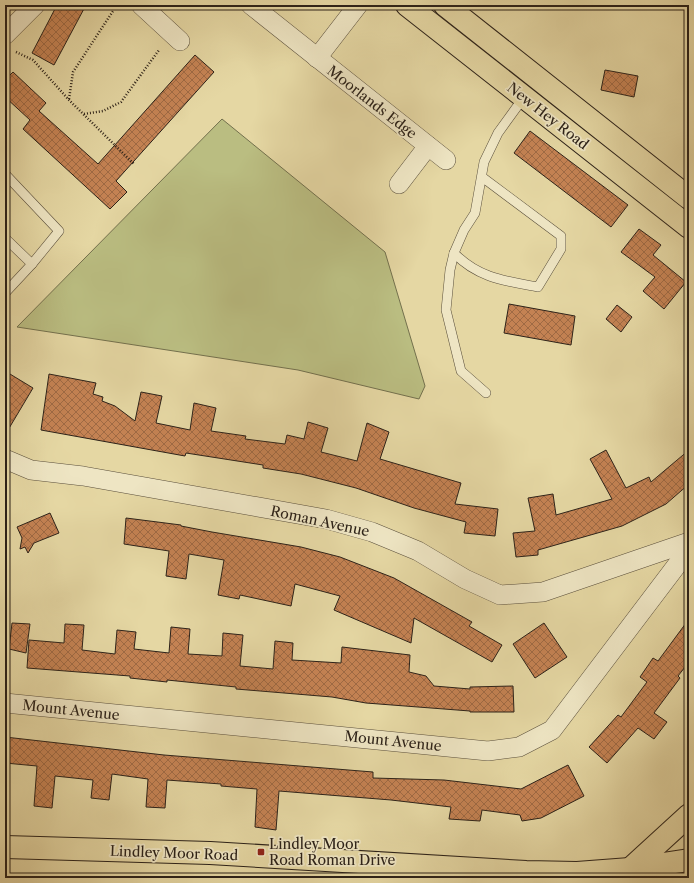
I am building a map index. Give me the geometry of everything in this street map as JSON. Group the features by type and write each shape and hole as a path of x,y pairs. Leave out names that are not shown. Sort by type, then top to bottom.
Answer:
{"main road":[{"name":"New Hey Road","path":"407,5 689,227"},
{"name":"New Hey Road","path":"444,5 689,198"},
{"path":"630,868 689,815"},
{"name":"Lindley Moor Road","path":"5,847 210,853 526,872 577,873 689,860"}],"street":[{"path":"8,42 35,5"},
{"path":"141,5 176,37"},
{"name":"Moorlands Edge","path":"251,5 446,160"},
{"name":"Moorlands Edge","path":"317,58 358,5"},
{"name":"New Hey Road","path":"455,5 503,52"},
{"name":"Moorlands Edge","path":"399,184 428,146"},
{"name":"Roman Avenue","path":"6,462 31,470 83,476 326,519 372,532 418,551 465,579 500,594 543,592 689,542"},
{"name":"Mount Avenue","path":"5,703 488,751 519,747 552,730 689,549"}],"lane":[{"path":"486,393 461,371 446,310 450,270 454,253 464,230 475,213 484,162 498,133 524,97"},
{"path":"5,293 32,264 59,231 6,175"},
{"path":"454,253 466,265 492,278 538,287 561,248 561,236 482,176"},
{"path":"5,238 32,264"}],"path":[{"path":"69,100 73,72 117,5"},
{"path":"84,114 103,111 121,102 176,37"},
{"path":"8,42 33,60 69,100 134,164"}],"green space":[{"path":"222,119 385,252 425,386 419,399 298,370 17,327"}],"building":[{"path":"57,5 86,5 54,65 32,53"},
{"path":"195,55 214,72 116,181 127,192 110,209 23,129 30,120 5,97 5,80 13,72 46,103 39,111 98,164"},
{"path":"605,70 638,76 634,97 601,90"},
{"path":"530,131 628,205 611,227 514,153"},
{"path":"639,229 661,245 653,255 686,282 664,309 643,291 655,277 621,252"},
{"path":"509,304 575,316 571,345 504,333"},
{"path":"617,305 632,317 621,332 606,319"},
{"path":"5,371 33,388 5,435"},
{"path":"49,374 96,383 93,394 103,397 102,401 115,406 135,421 141,392 162,396 156,423 190,430 194,403 216,408 211,431 246,436 245,439 285,444 287,435 304,439 308,422 328,428 321,452 357,461 367,423 389,432 380,459 461,483 455,504 498,509 495,536 464,533 466,522 414,508 356,488 301,474 263,468 263,465 186,453 185,456 41,430"},
{"path":"606,450 626,488 649,477 651,482 689,450 689,484 666,504 622,526 538,550 538,555 516,557 513,533 535,531 528,498 553,494 556,515 612,499 590,459"},
{"path":"50,513 59,533 34,543 28,553 25,547 20,549 22,538 17,527"},
{"path":"126,518 181,525 212,532 301,547 340,557 394,578 472,622 469,626 502,645 492,662 414,618 411,643 334,610 340,596 295,584 291,606 240,595 239,599 218,595 224,560 189,554 186,579 166,576 169,551 124,544"},
{"path":"689,619 689,662 678,676 680,678 654,713 667,722 654,739 638,728 607,763 589,747 618,715 621,717 647,682 640,677 653,658 658,661"},
{"path":"12,623 30,624 26,653 9,649"},
{"path":"544,623 567,657 535,678 513,644"},
{"path":"65,624 84,625 82,650 115,654 117,630 136,632 134,649 169,653 171,627 190,629 188,654 222,656 223,633 243,635 240,666 273,669 275,641 293,643 292,660 341,663 342,647 410,655 409,672 426,676 434,686 470,689 470,687 513,686 514,712 470,712 366,703 332,697 236,689 236,687 167,680 167,682 130,678 130,676 27,668 29,640 64,643"},
{"path":"5,737 164,755 373,772 373,778 444,780 521,789 568,765 584,796 541,818 522,821 520,815 482,810 480,821 449,819 451,807 391,800 279,791 276,830 255,827 257,789 221,786 221,784 167,780 165,808 146,807 148,779 112,774 109,800 91,798 93,780 55,776 52,808 34,806 37,766 5,763"}],"place":[{"name":"Lindley Moor Road Roman Drive","path":"261,852"}]}
